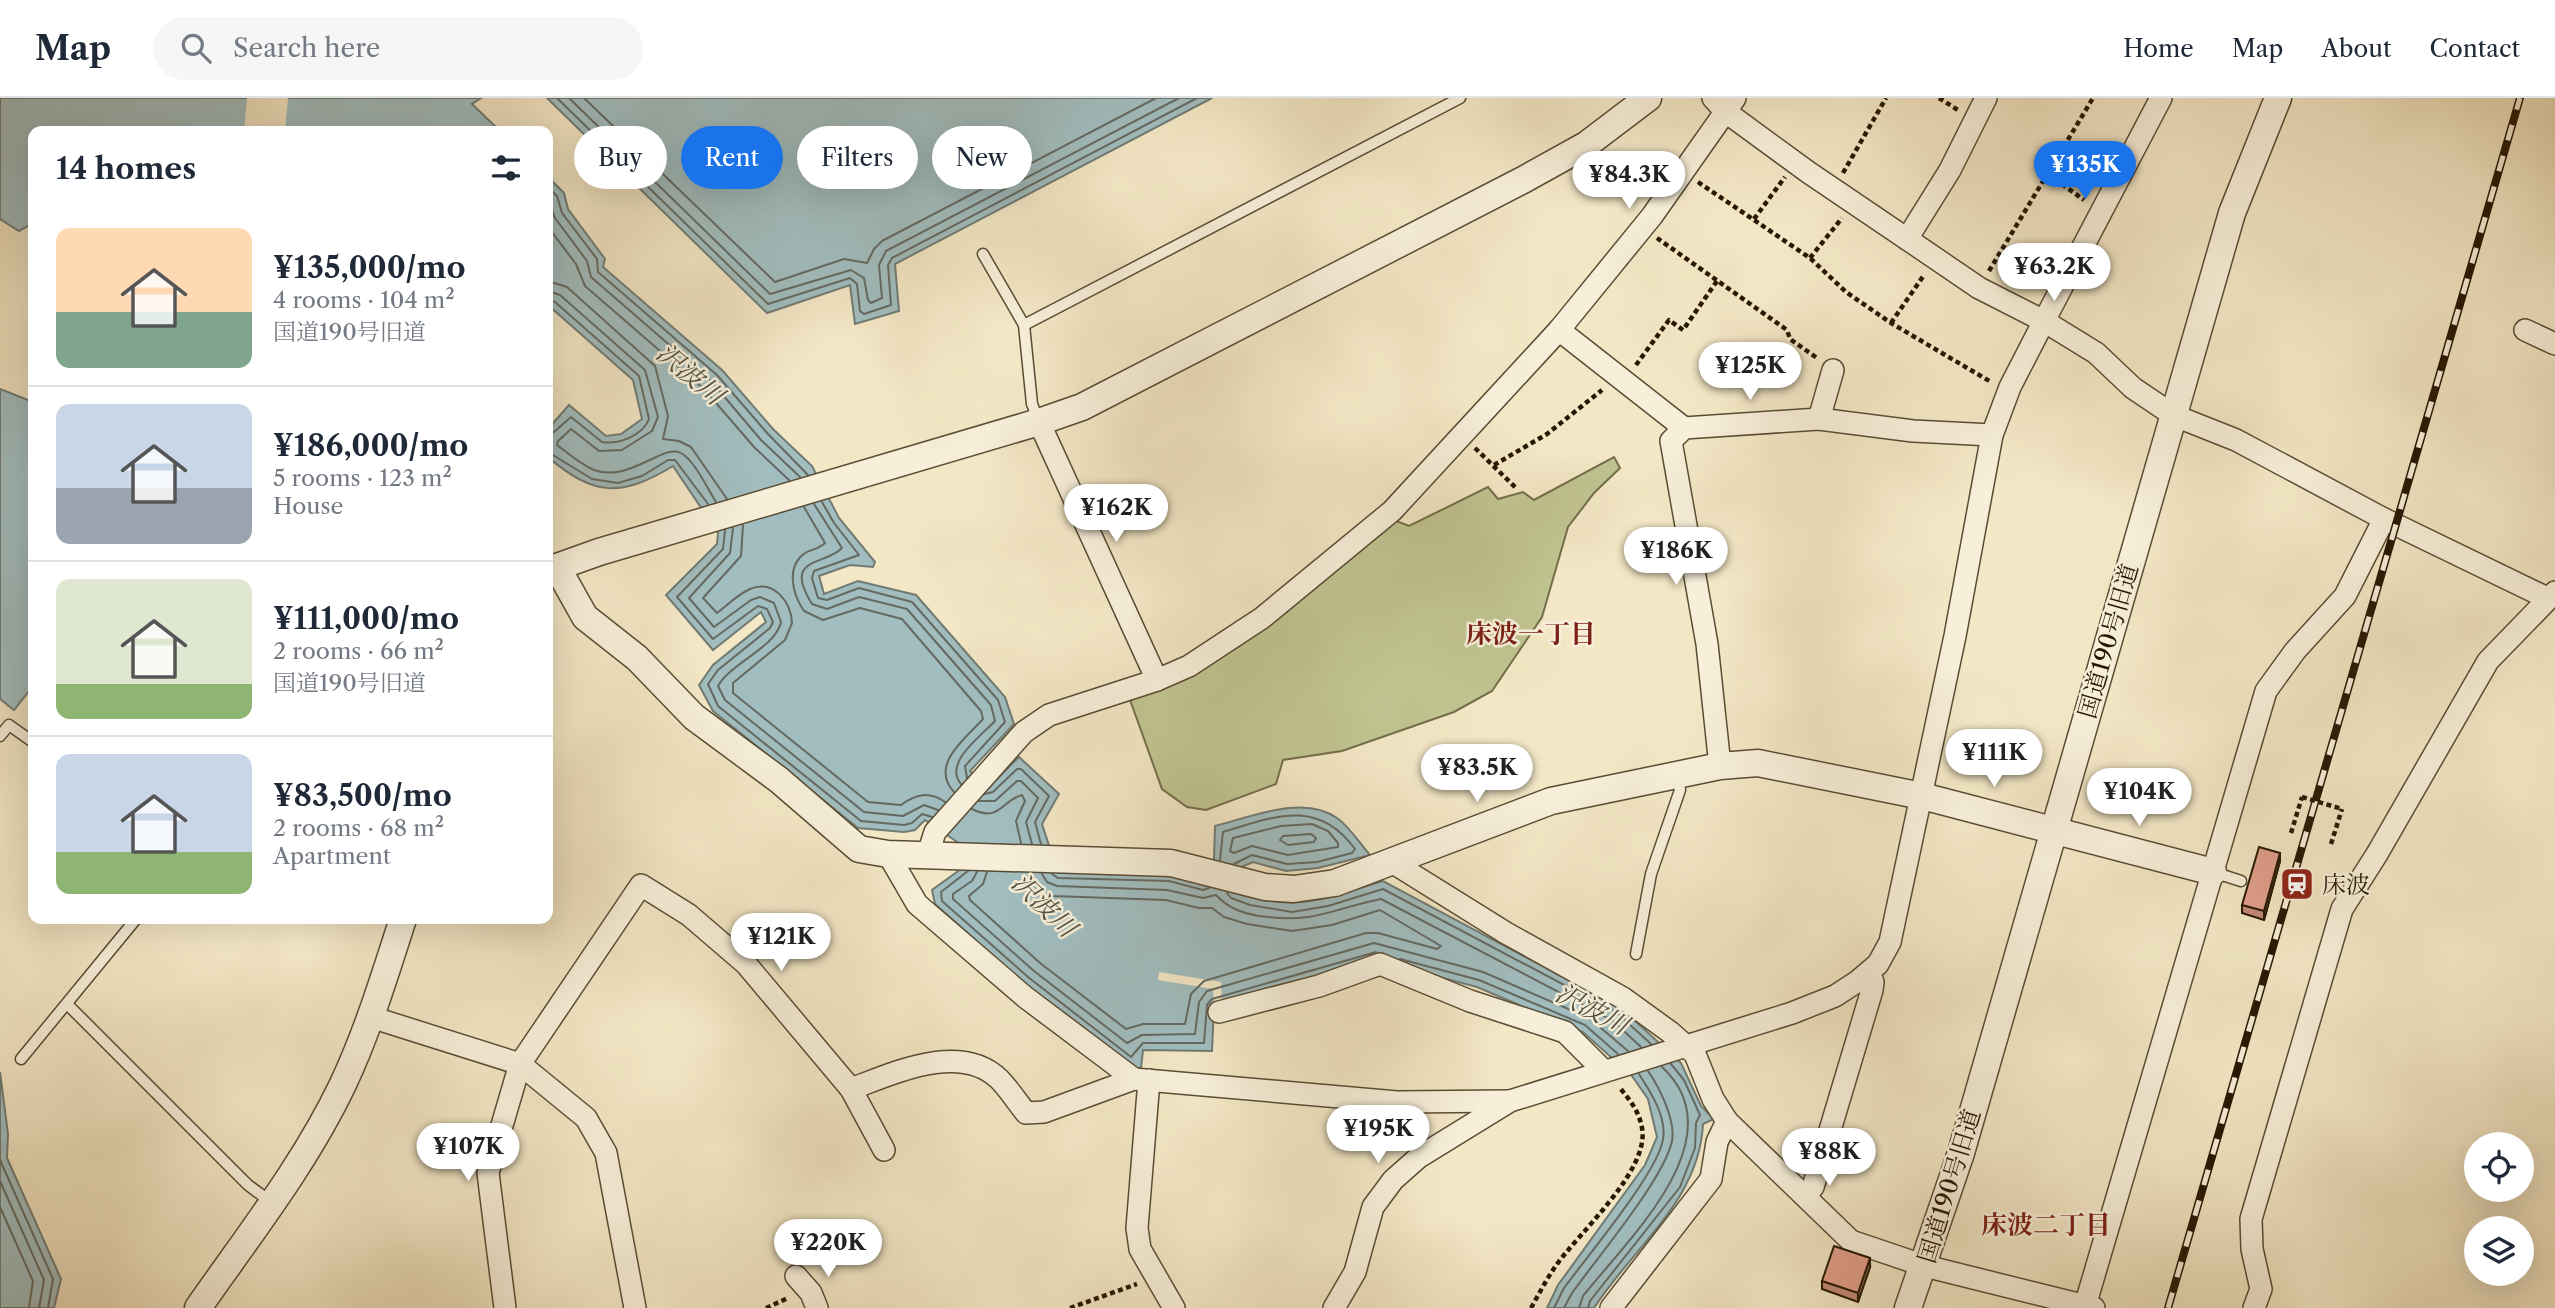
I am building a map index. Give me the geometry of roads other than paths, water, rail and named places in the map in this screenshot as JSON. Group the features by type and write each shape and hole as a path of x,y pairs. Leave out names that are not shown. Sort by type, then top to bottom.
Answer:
{"street":[{"path":"553,563 829,485 1082,407 1523,180 1586,145 1648,98"},
{"path":"1907,239 1950,170 1986,98"},
{"path":"1334,1308 1355,1272 1373,1207 1392,1180 1419,1157 1510,1101 1792,1013 1835,996 1878,964 1890,942 1922,796 1992,435 2010,387 2161,98"},
{"name":"国道190号旧道","path":"1908,1308 1925,1266 2232,213 2278,98"},
{"path":"553,567 585,617 637,658 694,717 779,780 859,849 888,854 931,843 1024,732 1049,715 1157,680 1189,666 1262,618 1392,511 1559,330 1642,228 1683,172 1724,103 1796,163 1853,203 1979,288 2044,321 2096,353 2133,388 2173,415 2236,440 2384,519 2551,595 2487,661 2377,854 2342,909 2251,1219 2252,1249 2261,1289 2254,1308"},
{"path":"1559,330 1684,428"},
{"path":"2525,330 2555,344"},
{"path":"1819,419 1833,370"},
{"path":"1720,766 1707,644 1671,441 1684,428 1819,419 1913,431 1992,435"},
{"path":"1039,422 1157,680"},
{"path":"1723,1130 1806,1194 1851,1241 1925,1266 2090,1307 2266,691 2295,651 2344,596 2384,519"},
{"path":"931,843 958,856 1171,863 1204,869 1238,881 1294,889 1335,883 1551,801 1720,766 1758,763 1922,796 2213,872"},
{"path":"888,854 917,904 1025,998 1142,1079"},
{"path":"1392,862 1495,926 1623,998 1682,1047 1695,1054 1723,1130 1711,1179 1611,1308"},
{"path":"505,1308 488,1173 520,1064 641,885 689,915 746,964 851,1089 884,1150"},
{"path":"198,1308 317,1134 343,1084 371,1017 402,924"},
{"path":"1219,1012 1319,986 1380,964 1470,1001 1565,1032 1608,1069"},
{"path":"1806,1194 1813,1187 1872,990 1873,982 1869,972"},
{"path":"371,1017 520,1064 586,1118 606,1153 635,1308"},
{"path":"851,1089 915,1066 940,1061 975,1066 997,1077 1026,1113 1044,1112 1142,1079 1397,1102 1510,1101"},
{"path":"1142,1079 1137,1228 1140,1248 1154,1278 1174,1308"},
{"path":"796,1276 811,1293 817,1308"}],"lane":[{"path":"1024,325 1460,98"},
{"path":"983,254 1024,325 1032,404 1039,422"},
{"path":"0,736 9,725 28,738"},
{"path":"1636,954 1651,874 1679,790 1678,774"},
{"path":"2213,872 2241,881"},
{"path":"21,1059 132,924"},
{"path":"68,1005 248,1185 271,1202"}],"water":[{"path":"0,98 481,98 472,104 495,126 28,126 28,226 19,231 0,219"},
{"path":"547,98 1212,98 895,264 899,311 855,324 850,285 767,313 640,189 667,189 667,126 576,126"},
{"name":"沢波川","path":"553,182 564,193 568,209 605,259 603,267 722,370 773,429 812,466 839,518 875,562 873,567 850,565 819,576 824,594 858,581 916,595 1005,697 1014,724 970,771 988,788 1019,757 1059,794 1042,824 1057,870 1170,874 1205,883 1214,859 1215,826 1277,810 1309,808 1324,811 1342,822 1370,855 1318,868 1286,871 1253,862 1239,868 1233,892 1274,902 1309,901 1383,881 1621,1008 1681,1063 1701,1106 1714,1119 1703,1124 1699,1152 1690,1177 1677,1200 1594,1308 1547,1308 1558,1285 1645,1165 1657,1137 1648,1099 1632,1076 1583,1032 1477,987 1372,959 1214,1005 1212,1051 1143,1050 1141,1068 1133,1068 1024,983 935,904 932,890 961,869 963,846 925,820 915,830 904,832 858,828 713,711 699,685 713,665 766,622 761,612 713,650 666,595 717,544 718,533 673,466 638,483 609,488 580,480 553,461 553,423 569,405 606,436 621,434 642,419 633,380 553,309"},
{"path":"0,389 28,400 28,692 14,710 0,699"},
{"path":"0,1072 8,1134 7,1158 61,1279 54,1308 0,1308"}],"railway":[{"path":"2168,1308 2520,98"}],"place":[{"name":"床波","path":"2297,884"}],"district":[{"name":"床波一丁目","path":"1531,634"},
{"name":"床波二丁目","path":"2046,1225"}]}
